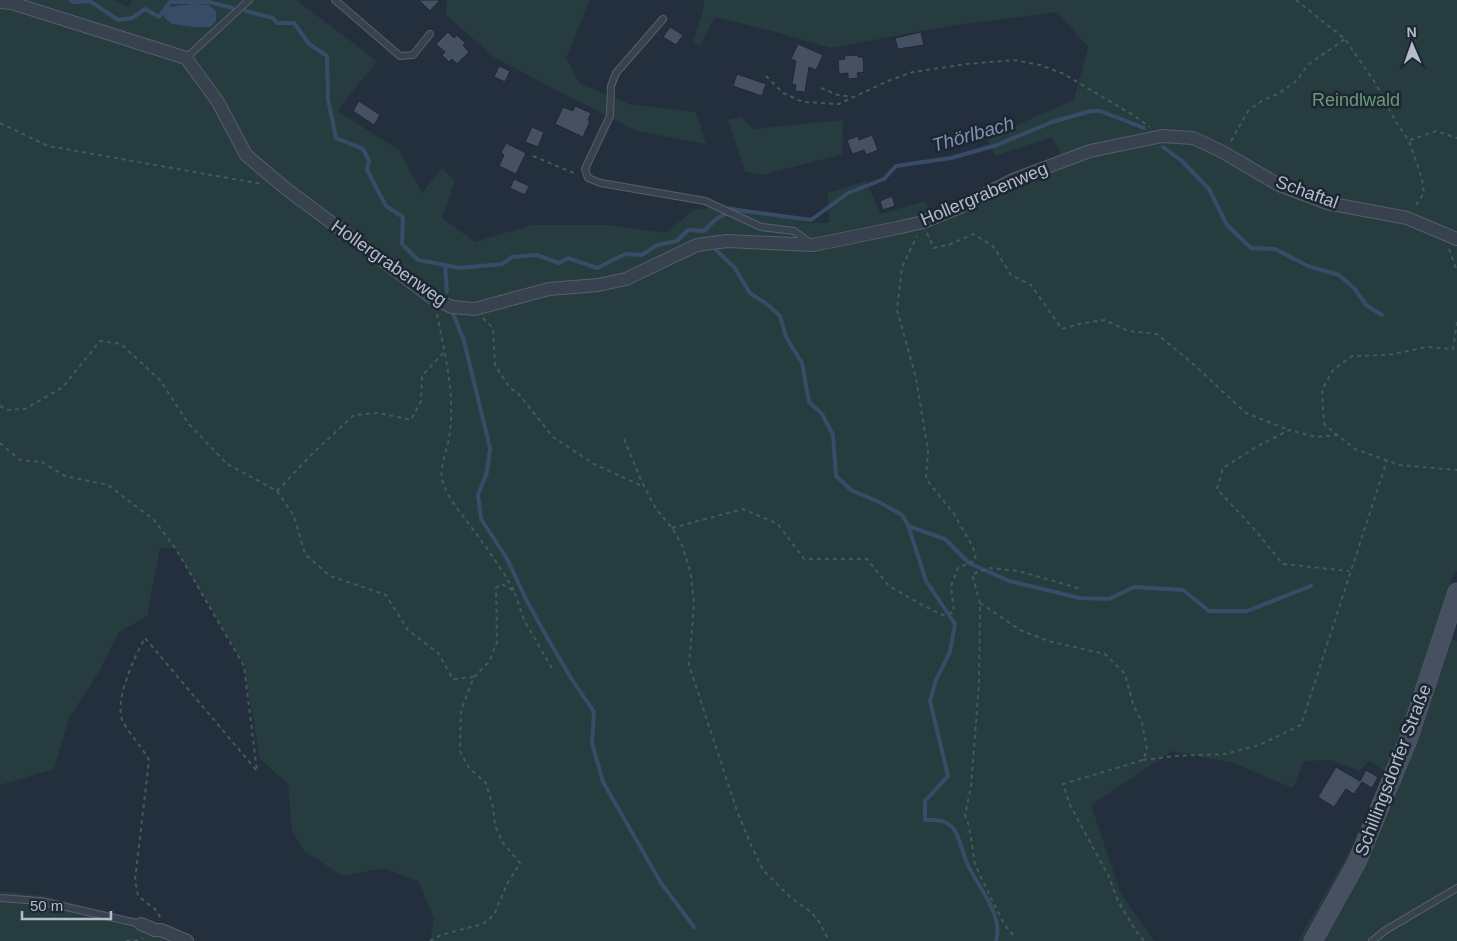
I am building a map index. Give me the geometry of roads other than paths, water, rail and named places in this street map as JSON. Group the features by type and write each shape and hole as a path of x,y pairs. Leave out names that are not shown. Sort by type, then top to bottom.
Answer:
{"main road":[{"name":"Schillingsdorfer Straße","path":"1313,941 1357,862 1408,740 1457,592"}],"street":[{"path":"0,2 12,3 186,58"},
{"name":"Hollergrabenweg","path":"186,58 218,102 246,154 285,188 434,299 452,307 475,309 549,289 598,285 626,279 698,245 727,241 813,245 923,222 958,208 1015,179 1052,165 1090,152 1162,136"},
{"name":"Schaftal","path":"1162,136 1193,138 1220,151 1279,185 1327,203 1407,218 1457,239"},
{"path":"141,924 187,941"}],"lane":[{"path":"186,58 249,0"},
{"path":"335,0 400,56 413,55 430,34"},
{"path":"663,19 616,73 611,86 610,116 585,170 588,178 601,183 705,201 761,227 794,232 813,245"},
{"path":"1372,941 1386,930 1457,888"},
{"path":"0,898 40,901 141,924"}],"water":[{"path":"192,4 209,5 216,11 216,21 210,27 194,27 172,24 163,16 168,7"}],"waterway":[{"name":"Thörlbach","path":"71,0 74,2 90,1 118,20 132,18 145,9 159,17 170,2 209,2 232,8"},
{"name":"Thörlbach","path":"246,11 273,18 277,23 294,23 309,44 327,56 328,99 336,138 363,149 369,161 367,170 386,206 403,217 402,244 418,260 460,268 502,264 512,257 537,255 559,263 568,258 597,268 625,254 642,255 657,245 677,241 688,230 704,231 716,219 725,214"},
{"name":"Thörlbach","path":"730,209 811,220 848,193 884,179 896,166 951,158 997,145 1052,122 1091,111 1100,111 1144,128"},
{"name":"Thörlbach","path":"1163,147 1182,161 1209,189 1227,225 1251,248 1275,249 1308,266 1339,275 1355,289 1366,305 1382,315"},
{"path":"716,250 734,267 750,293 780,316 786,337 802,363 809,402 822,414 833,435 836,476 851,490 879,502 902,515 908,525 926,581 955,624 950,652 936,680 930,701 948,776 925,801 925,820 944,822 955,831 971,872 993,911 996,921 996,941"},
{"path":"445,265 447,292"},
{"path":"452,311 464,341 490,448 487,472 478,495 481,519 506,557 548,639 594,712 592,743 603,782 661,883 694,927"},
{"path":"908,526 945,539 969,563 1009,581 1080,598 1109,599 1134,587 1183,590 1209,611 1247,611 1311,586"}],"park label":[{"name":"Reindlwald","path":"1356,100"}]}
